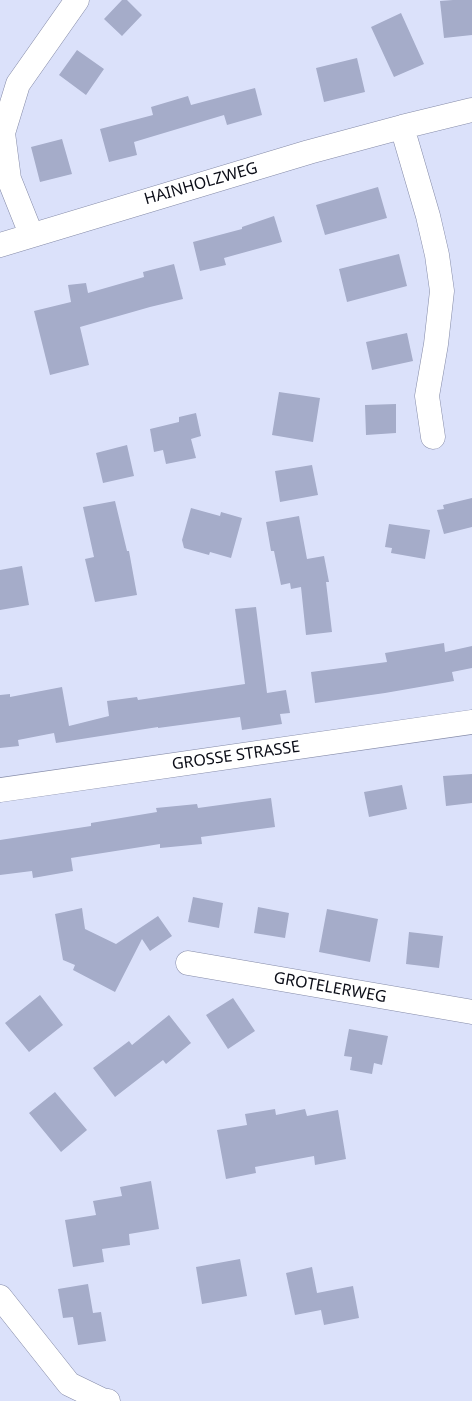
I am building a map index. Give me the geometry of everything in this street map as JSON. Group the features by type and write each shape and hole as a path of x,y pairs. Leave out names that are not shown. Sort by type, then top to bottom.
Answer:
{"street":[{"path":"31,234 9,179 3,133 18,84 77,0"},
{"name":"HAINHOLZWEG","path":"0,244 309,152 402,126 472,110"},
{"path":"402,126 428,216 437,255 442,291 436,344 427,396 433,437"},
{"name":"GROSSE STRASSE","path":"0,790 472,722"},
{"name":"GROTELERWEG","path":"188,964 472,1012"},
{"path":"0,1298 69,1384 108,1401"}],"building":[{"path":"122,0 127,0 142,15 122,36 104,19"},
{"path":"472,0 472,35 444,38 440,1"},
{"path":"401,13 424,64 394,77 371,27"},
{"path":"77,50 104,69 86,95 59,75"},
{"path":"357,58 365,92 324,102 316,68"},
{"path":"255,88 262,115 227,125 224,115 134,142 137,155 109,162 100,129 153,115 151,107 188,96 191,105"},
{"path":"62,139 72,174 40,182 31,147"},
{"path":"378,187 387,218 325,235 316,205"},
{"path":"274,216 282,242 224,258 226,265 200,271 193,242 242,229 242,227"},
{"path":"399,254 407,286 347,302 339,269"},
{"path":"174,264 183,299 80,327 89,365 50,375 34,311 71,302 68,285 86,283 88,293 144,277 143,272"},
{"path":"407,333 413,361 372,370 366,342"},
{"path":"279,392 320,398 313,442 272,435"},
{"path":"396,404 396,433 366,435 365,405"},
{"path":"196,413 201,436 191,439 196,458 166,464 163,450 154,452 150,429 179,422 179,417"},
{"path":"127,445 134,476 103,483 96,453"},
{"path":"312,465 318,495 280,502 275,471"},
{"path":"472,498 472,527 444,534 437,510 444,509 443,505"},
{"path":"115,501 127,551 129,551 137,595 95,602 85,559 94,557 83,507"},
{"path":"191,508 220,516 221,512 242,518 231,558 210,552 209,555 184,548 182,540"},
{"path":"299,516 307,559 324,556 329,582 326,582 332,632 306,635 301,587 291,589 290,583 281,585 274,551 271,551 266,522"},
{"path":"389,524 430,530 425,559 391,553 392,548 385,547"},
{"path":"22,566 29,605 0,610 0,570"},
{"path":"256,607 267,693 286,690 290,713 280,714 282,724 242,730 240,717 158,727 56,743 54,733 18,740 19,746 0,748 0,695 10,694 10,697 62,687 69,726 109,716 107,701 137,697 138,700 245,684 235,609"},
{"path":"444,643 445,652 472,646 472,668 452,672 454,681 315,703 311,672 387,662 385,653"},
{"path":"472,774 472,803 446,806 443,776"},
{"path":"402,785 407,809 369,817 364,792"},
{"path":"271,798 275,827 201,837 202,844 160,848 160,844 71,858 73,871 33,878 32,871 0,875 0,840 91,826 91,823 157,812 156,808 197,804 198,808"},
{"path":"193,897 223,903 219,928 188,922"},
{"path":"258,907 289,913 285,938 254,933"},
{"path":"82,908 85,929 116,944 158,916 172,936 150,951 142,939 115,992 73,970 75,965 63,960 55,914"},
{"path":"327,909 378,919 370,962 319,952"},
{"path":"409,932 443,936 439,968 406,964"},
{"path":"40,995 63,1025 29,1052 5,1023"},
{"path":"233,998 255,1031 228,1049 206,1015"},
{"path":"169,1015 191,1043 166,1064 163,1060 115,1097 93,1068 129,1041 132,1045"},
{"path":"349,1029 388,1036 382,1065 374,1063 372,1074 350,1070 352,1057 344,1056"},
{"path":"55,1092 87,1130 61,1152 29,1113"},
{"path":"275,1109 276,1115 305,1109 307,1116 338,1110 346,1159 315,1165 314,1156 255,1167 256,1173 226,1179 217,1130 247,1125 245,1114"},
{"path":"151,1181 159,1229 129,1234 130,1245 102,1249 104,1262 73,1267 65,1220 96,1215 93,1201 122,1196 120,1187"},
{"path":"240,1259 247,1296 202,1304 196,1267"},
{"path":"312,1267 317,1293 353,1286 359,1318 324,1325 321,1310 295,1315 286,1273"},
{"path":"88,1284 93,1313 101,1312 106,1341 78,1345 73,1317 63,1318 58,1289"}]}
